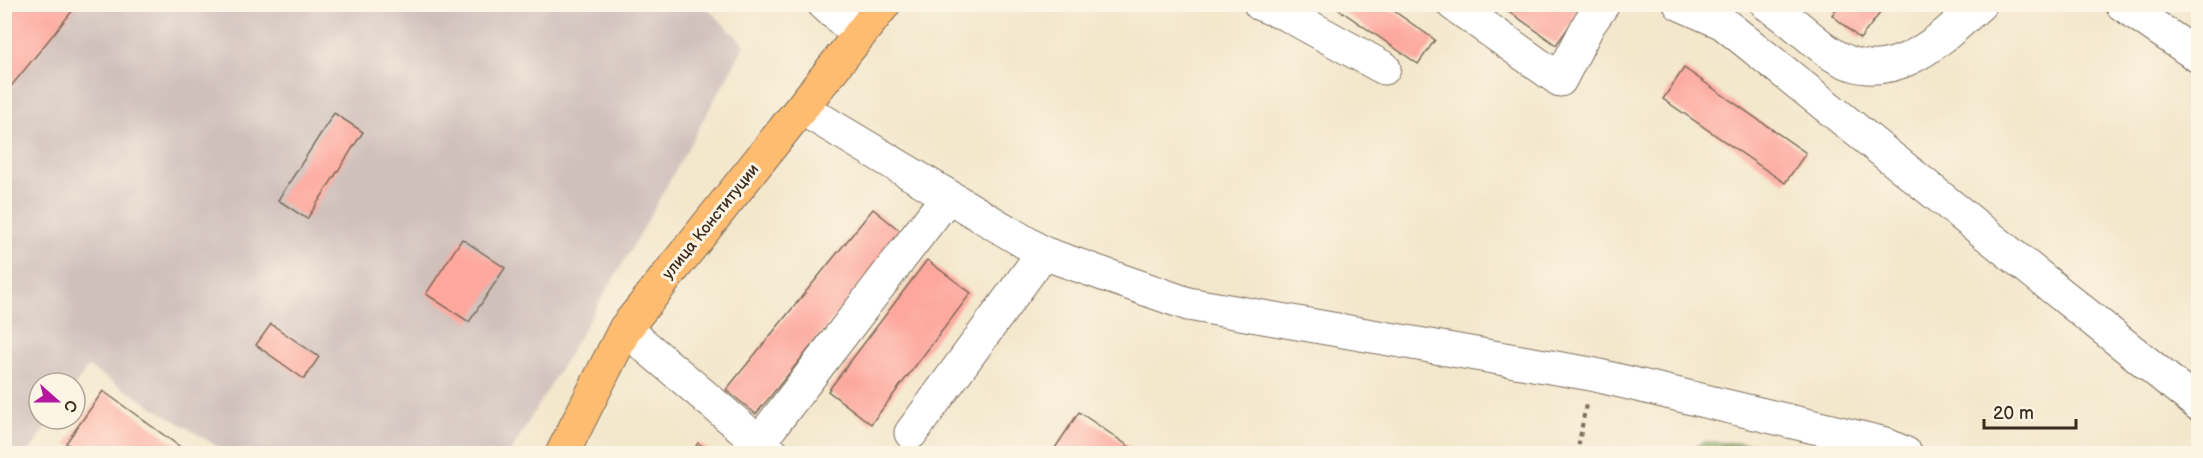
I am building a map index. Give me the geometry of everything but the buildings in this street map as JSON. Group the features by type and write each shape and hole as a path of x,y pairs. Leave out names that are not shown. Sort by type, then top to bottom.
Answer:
{"main road":[{"name":"улица Конституции","path":"562,453 625,329 803,109 884,4"}],"street":[{"path":"824,4 859,35"},
{"path":"1260,4 1288,15 1384,68"},
{"path":"1453,4 1560,80 1588,24 1603,4"},
{"path":"1680,4 1731,14 2199,404"},
{"path":"1767,4 1831,54 1858,68 1883,68 1908,60 1932,45 1980,4"},
{"path":"2122,4 2199,56"},
{"path":"803,109 1043,253 1188,304 1591,374 1882,443 1906,453"},
{"path":"625,329 767,447 948,196"},
{"path":"911,434 1043,253"}],"path":[{"path":"1577,453 1591,374"}],"shaded area":[{"path":"4,5 704,5 745,45 639,236 510,453 228,453 88,367 85,371 27,371 27,431 44,431 29,453 5,453"}],"green space":[{"path":"1703,442 1846,447 1869,454 1683,454"}]}
